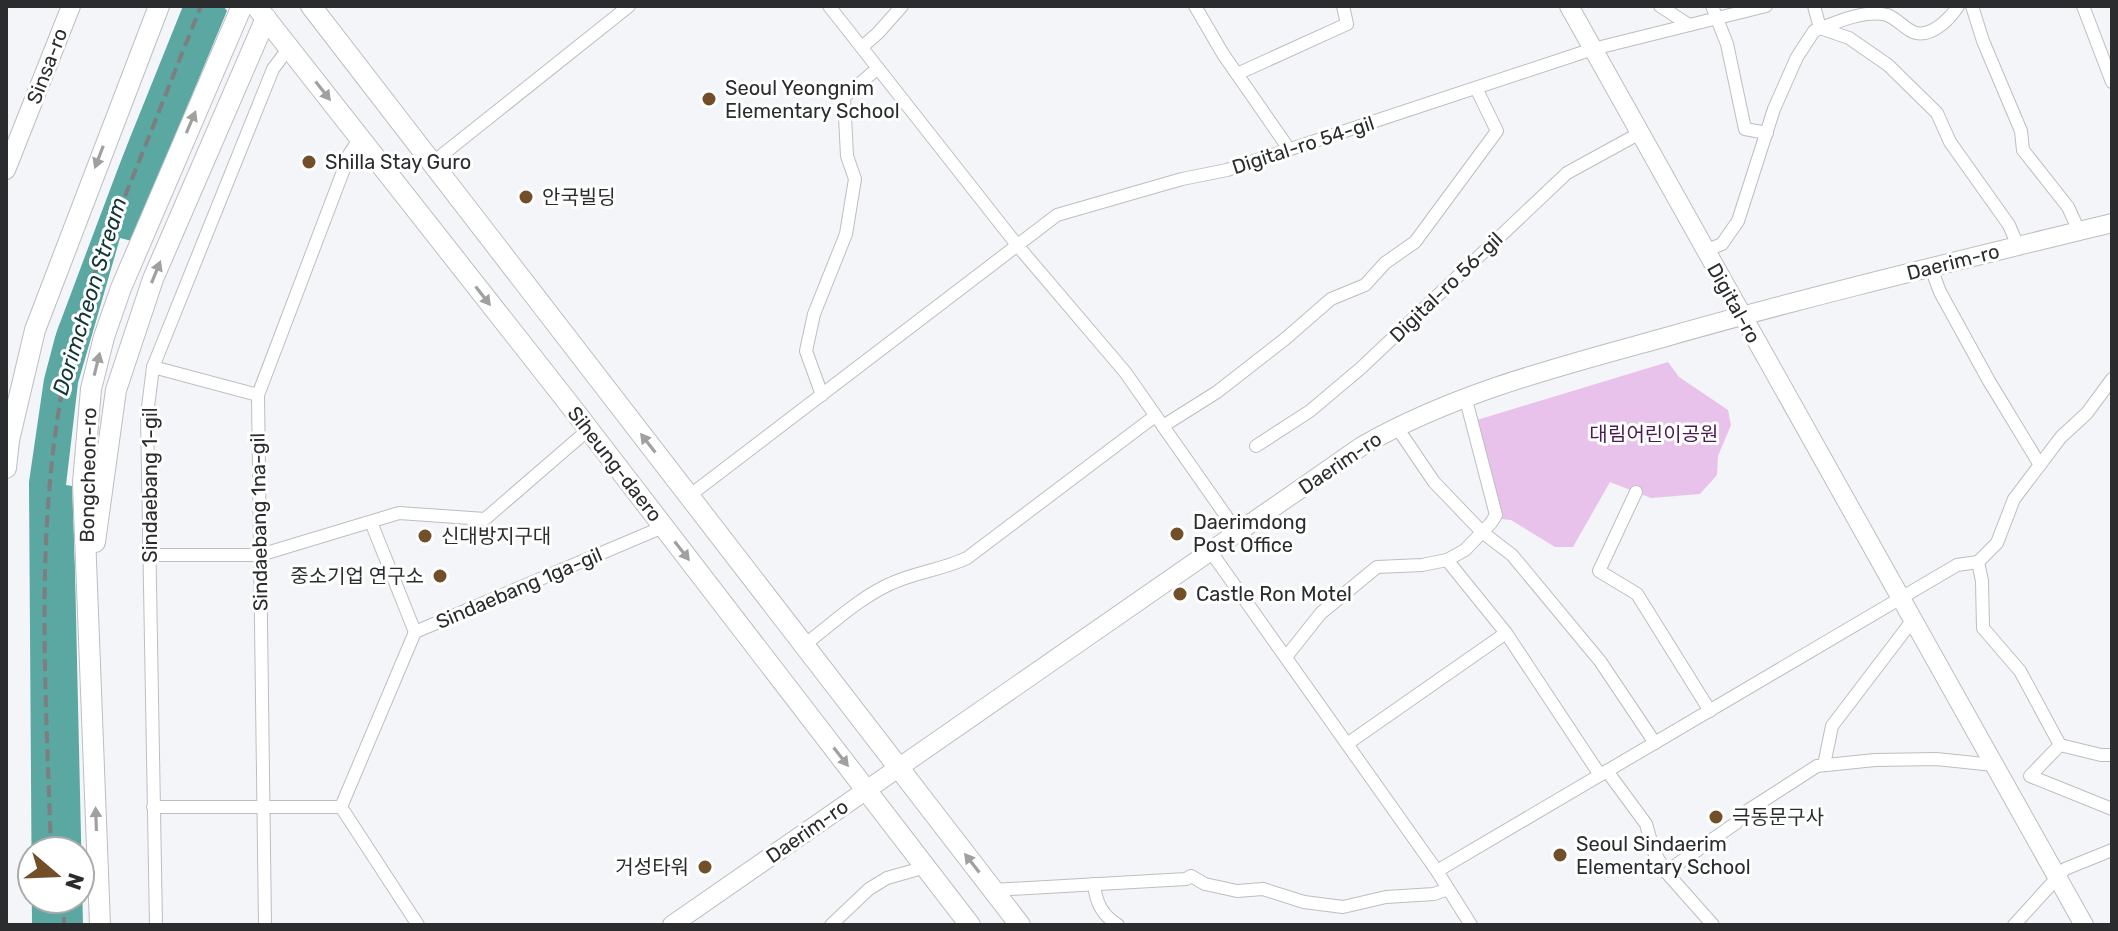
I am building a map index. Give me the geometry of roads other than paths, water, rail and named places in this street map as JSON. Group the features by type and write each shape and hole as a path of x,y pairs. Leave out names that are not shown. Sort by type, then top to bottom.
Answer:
{"main road":[{"name":"Sinsa-ro","path":"6,170 71,6"},
{"path":"6,468 9,440 35,330 159,6"},
{"name":"Bongcheon-ro","path":"100,925 83,483 91,389 121,288 242,6"},
{"name":"Siheung-daero","path":"311,6 1020,925"},
{"name":"Digital-ro","path":"1569,6 2084,925"},
{"path":"88,594 116,390 153,279 231,98 261,12"},
{"name":"Siheung-daero","path":"261,12 970,925"},
{"name":"Daerim-ro","path":"677,924 898,767 1362,446 1396,426 1465,396 1741,315 2112,223"}],"street":[{"path":"432,163 629,6"},
{"path":"829,6 1017,245 1125,372 1238,533"},
{"path":"862,47 902,6"},
{"path":"1195,6 1289,149"},
{"path":"1237,74 1347,24 1343,6"},
{"path":"1660,6 1689,25"},
{"name":"Digital-ro 54-gil","path":"689,496 1057,215 1182,179 1227,170 1593,49 1689,25 1714,12 1766,6"},
{"path":"1814,6 1820,28"},
{"path":"1705,251 1722,244 1738,221 1774,109 1797,57 1814,31 1867,15 1887,15 1915,33 1927,33 1951,17 1958,6"},
{"path":"1972,6 1983,41 2021,131 2023,150 2068,207 2079,231"},
{"path":"2083,6 2112,82"},
{"path":"1714,12 1727,44 1745,129 1767,133"},
{"path":"1820,28 1849,38 1888,65 1937,113 1950,142 2009,225 2018,246"},
{"name":"Sindaebang 1-gil","path":"156,925 147,415 153,367 273,69 285,53 291,51"},
{"path":"822,395 806,351 814,314 846,234 855,179 847,156 844,97 878,68"},
{"path":"804,645 874,592 894,582 967,558 1159,421 1217,392 1331,299 1365,285 1385,263 1415,242 1497,131 1476,88"},
{"name":"Digital-ro 56-gil","path":"1256,446 1310,411 1361,368 1567,173 1640,133"},
{"name":"Sindaebang 1na-gil","path":"265,925 258,395 350,153 360,138"},
{"path":"1931,268 1940,292 1989,381 2040,465"},
{"path":"153,367 258,395"},
{"path":"1437,871 1957,565 1978,562 1997,543 2014,499 2061,437 2087,413 2112,379"},
{"path":"1286,657 1321,613 1377,567 1422,565 1447,560 1465,550 1496,515 1465,396"},
{"path":"1396,426 1434,482 1482,532 1512,555 1600,661 1655,743"},
{"path":"150,555 260,555 399,513 485,519 588,430"},
{"path":"1636,492 1599,571 1637,594 1710,711"},
{"path":"371,522 415,632"},
{"name":"Sindaebang 1ga-gil","path":"341,807 415,632 663,527"},
{"path":"1211,552 1437,871 1471,925"},
{"path":"1447,560 1506,633 1603,773 1646,824 1654,852 1666,872 1713,925"},
{"path":"1978,562 1982,581 1983,628 2020,671 2060,745"},
{"path":"1824,765 1832,726 1912,621"},
{"path":"1347,744 1506,633"},
{"path":"2060,745 2112,755"},
{"path":"2030,776 2060,745"},
{"path":"1666,872 1736,823 1744,813 1817,766 1824,765 1936,759 2030,776 2112,809"},
{"path":"153,807 341,807 418,925"},
{"path":"2014,925 2065,869 2112,850"},
{"path":"831,925 869,889 887,878 926,867"},
{"path":"993,890 1186,879 1191,876 1205,884 1237,891 1263,889 1304,902 1343,907 1386,897 1434,894 1448,889"},
{"path":"1094,884 1103,916 1118,925"}],"water":[{"name":"Dorimcheon Stream","path":"183,6 229,6 113,285 73,483 81,835 31,835 29,482 44,379 76,272"},
{"name":"Dorimcheon Stream","path":"32,915 83,915 83,925 32,925"}],"railway":[{"path":"50,835 45,661 46,533 59,406 77,325 90,286 201,6"},
{"path":"64,915 64,925"}],"place":[{"name":"Seoul Yeongnim Elementary School","path":"709,99"},
{"name":"Shilla Stay Guro","path":"309,162"},
{"name":"안국빌딩","path":"526,197"},
{"name":"Daerimdong Post Office","path":"1177,534"},
{"name":"신대방지구대","path":"425,536"},
{"name":"중소기업 연구소","path":"440,576"},
{"name":"Castle Ron Motel","path":"1180,594"},
{"name":"극동문구사","path":"1716,817"},
{"name":"Seoul Sindaerim Elementary School","path":"1560,855"},
{"name":"거성타워","path":"705,867"}],"park label":[{"name":"대림어린이공원","path":"1654,434"}]}
